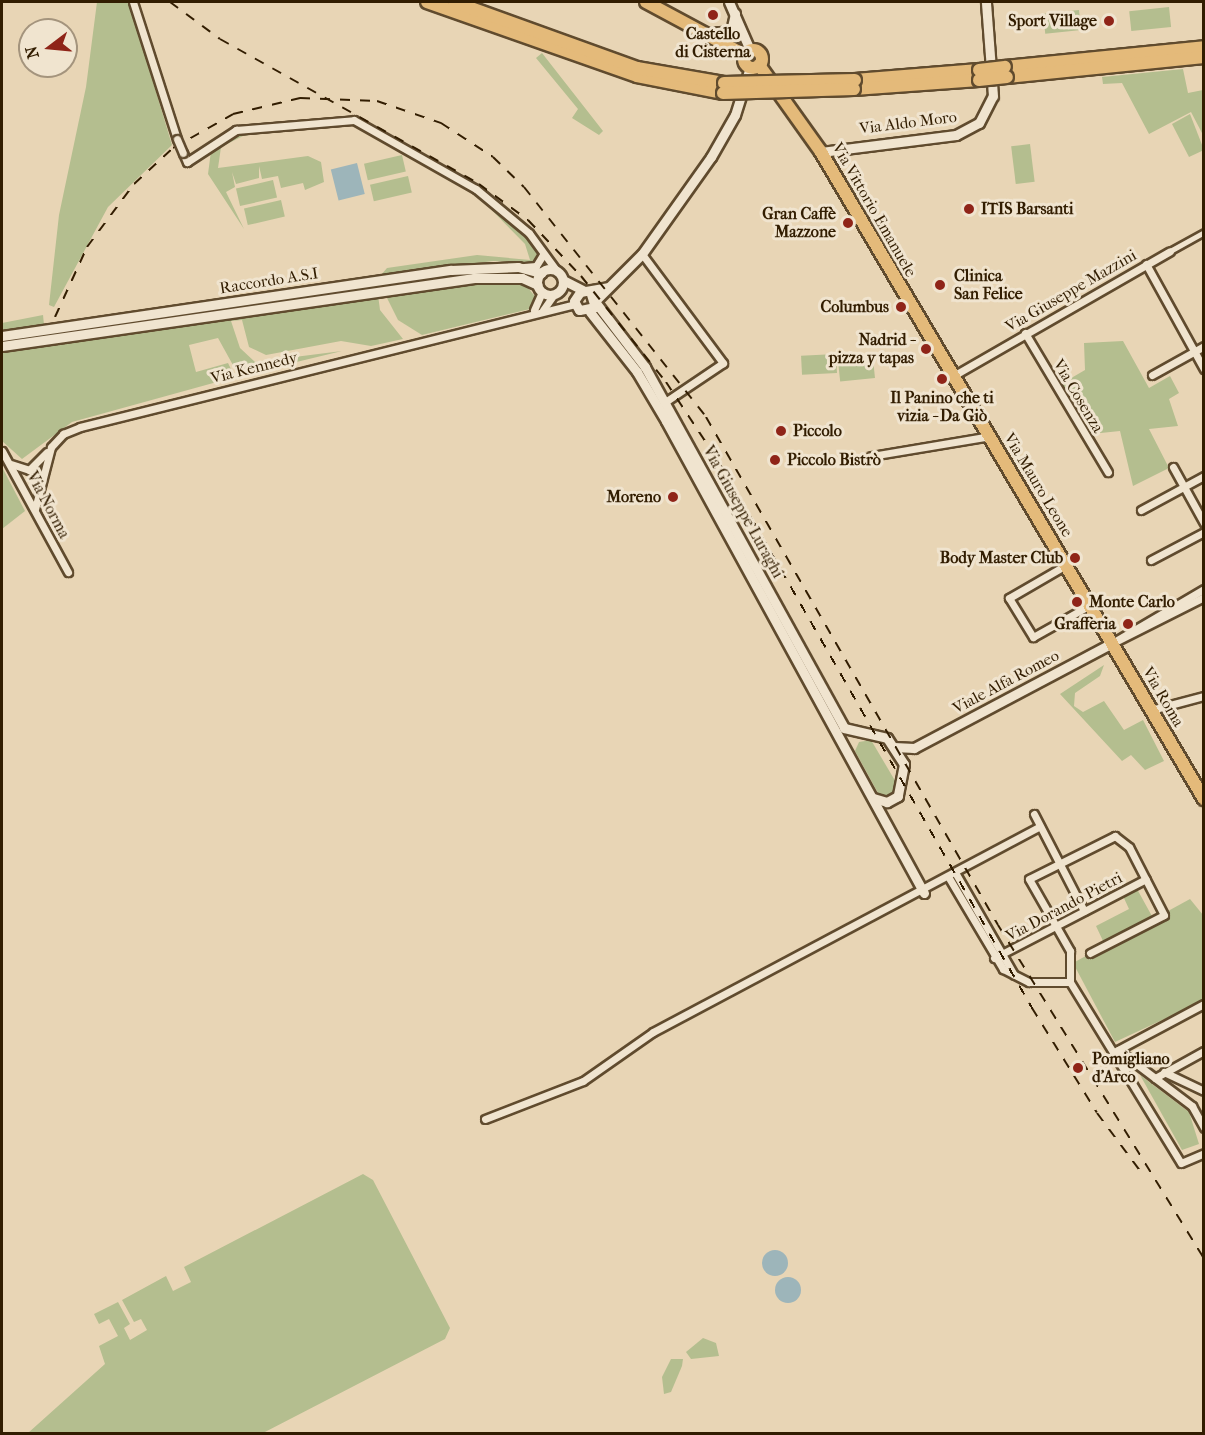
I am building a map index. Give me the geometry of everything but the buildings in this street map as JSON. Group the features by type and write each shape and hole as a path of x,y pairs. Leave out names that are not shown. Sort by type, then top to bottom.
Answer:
{"main road":[{"path":"427,2 636,76 724,88 855,84 979,75 1203,47"},
{"path":"454,2 637,68 724,88"},
{"path":"646,2 747,52"},
{"name":"Via Vittorio Emanuele","path":"747,52 760,54 755,66 821,152 953,376"},
{"path":"1006,72 1203,57"},
{"name":"Via Mauro Leone","path":"953,376 1112,643"},
{"name":"Via Roma","path":"1112,643 1203,799"}],"street":[{"path":"133,2 177,139 187,162 236,130 354,120 476,189 540,247 563,280 587,291"},
{"name":"Via Aldo Moro","path":"821,152 956,135 979,123 993,96 986,2"},
{"path":"711,33 733,29 731,5"},
{"path":"731,5 747,52"},
{"path":"556,293 590,312 596,301 642,254 726,133 755,66"},
{"name":"Via Giuseppe Mazzini","path":"953,376 1203,232"},
{"path":"532,312 540,288 542,272 543,255 540,247"},
{"path":"642,254 723,363 665,402"},
{"path":"518,267 536,266 543,255"},
{"path":"1146,264 1203,369"},
{"name":"Raccordo A.S.I","path":"2,336 451,270 518,267 542,272 556,270"},
{"name":"Raccordo A.S.I","path":"2,346 474,278 522,278 540,288 556,293"},
{"path":"543,310 563,280"},
{"path":"574,303 587,291 613,285"},
{"path":"606,316 605,303 613,285"},
{"name":"Via Giuseppe Luraghi","path":"587,291 665,402 822,693 844,728 860,734 885,737 894,747"},
{"name":"Via Kennedy","path":"11,464 29,470 63,434 102,419 574,303"},
{"name":"Via Giuseppe Luraghi","path":"590,312 638,372 845,745 924,893"},
{"name":"Via Cosenza","path":"1025,333 1108,472"},
{"path":"1152,375 1203,346"},
{"path":"872,456 990,436"},
{"path":"34,509 51,447"},
{"name":"Via Norma","path":"2,451 68,572"},
{"path":"1173,467 1203,523"},
{"path":"1141,510 1203,476"},
{"path":"1151,560 1203,532"},
{"path":"1066,565 1009,598 1033,637 1090,605"},
{"name":"Viale Alfa Romeo","path":"1112,643 1203,589"},
{"name":"Viale Alfa Romeo","path":"914,748 1203,597"},
{"path":"1151,710 1203,696"},
{"path":"845,745 860,734"},
{"path":"886,822 904,765 914,748 894,747"},
{"path":"894,747 904,765"},
{"path":"873,798 895,799"},
{"path":"1034,814 1084,911"},
{"path":"485,1119 583,1081 653,1032 924,893 1040,826"},
{"path":"1090,953 1164,915 1130,847 1115,836 1029,879 1070,951 1070,982 1115,1052 1180,1163 1203,1153"},
{"path":"953,876 1018,979"},
{"path":"953,876 994,958 1018,979 1070,982"},
{"name":"Via Dorando Pietri","path":"994,958 1146,879"},
{"path":"1115,1052 1203,1004"},
{"path":"1155,1078 1203,1051"},
{"path":"1115,1052 1192,1106 1203,1128"},
{"path":"1164,1072 1203,1091"}],"green space":[{"path":"97,2 129,2 172,145 108,207 54,307 49,305 59,215 86,87"},
{"path":"1169,7 1171,27 1131,31 1129,11"},
{"path":"1079,10 1081,30 1045,34 1043,14"},
{"path":"542,53 603,131 599,135 572,118 578,109 536,58"},
{"path":"1183,69 1188,93 1203,90 1203,135 1191,112 1149,134 1122,83 1103,84 1102,77"},
{"path":"1190,114 1204,150 1189,157 1172,124"},
{"path":"338,122 243,136 221,147 218,168 308,156 321,162 324,182 305,190 303,183 281,188 278,176 262,179 259,166 259,178 236,184 232,172 235,187 226,192 244,229 208,174 211,151 243,132"},
{"path":"1030,144 1035,182 1016,184 1011,146"},
{"path":"402,155 406,172 368,180 364,164"},
{"path":"408,176 412,193 374,201 370,185"},
{"path":"273,180 277,198 240,206 236,189"},
{"path":"478,196 530,240 538,250 535,263 493,261 381,275 387,268 477,255 530,260 525,244"},
{"path":"281,200 285,217 248,225 244,209"},
{"path":"482,279 525,284 537,299 530,309 422,335 398,320 385,294"},
{"path":"378,295 380,310 403,339 371,346 341,341 266,355 249,347 242,320 231,321 240,348 255,362 342,351 239,376 218,338 189,345 196,372 228,363 235,377 72,422 22,459 2,441 2,350"},
{"path":"43,315 44,325 2,331 2,323"},
{"path":"1123,341 1149,388 1170,376 1179,393 1169,399 1178,426 1149,429 1169,468 1133,486 1120,431 1091,434 1061,384 1085,370 1084,343"},
{"path":"836,354 837,373 802,375 801,356"},
{"path":"873,359 875,378 840,382 838,363"},
{"path":"2,467 25,511 2,529"},
{"path":"1104,665 1100,676 1075,693 1074,706 1083,712 1104,701 1124,730 1143,720 1164,761 1145,770 1131,755 1122,761 1060,694"},
{"path":"871,740 897,784 897,792 887,798 878,793 855,751 859,742"},
{"path":"1137,889 1153,918 1104,943 1096,926 1129,909 1123,896"},
{"path":"1190,899 1203,915 1203,1001 1115,1042 1073,963"},
{"path":"1140,1075 1189,1112 1199,1144 1182,1150"},
{"path":"363,1174 373,1180 450,1328 445,1339 263,1433 28,1433 105,1364 99,1346 118,1336 109,1319 99,1324 94,1314 118,1302 130,1324 124,1328 130,1340 147,1330 141,1319 134,1322 122,1300 166,1276 173,1291 191,1282 184,1267"},
{"path":"703,1338 716,1343 719,1356 691,1359 686,1352"},
{"path":"671,1359 683,1359 682,1366 671,1392 664,1394 662,1377"}],"water":[{"path":"357,163 365,194 339,201 331,170"},
{"path":"775,1250 784,1254 788,1263 784,1272 775,1276 766,1272 762,1263 766,1254"},
{"path":"788,1277 797,1281 801,1290 797,1299 788,1303 779,1299 775,1290 779,1281"}],"railway":[{"path":"170,2 220,39 479,184 528,220 581,276 666,382 721,465 1032,1008 1097,1113 1144,1176"},
{"path":"55,317 87,247 134,184 173,148 233,114 300,98 377,101 441,123 493,157 524,187 706,417 998,925 1204,1259"}],"place":[{"name":"Castello di Cisterna","path":"713,15"},
{"name":"Sport Village","path":"1109,21"},
{"name":"ITIS Barsanti","path":"969,209"},
{"name":"Gran Caffè Mazzone","path":"848,223"},
{"name":"Clinica San Felice","path":"940,285"},
{"name":"Columbus","path":"901,307"},
{"name":"Nadrid - pizza y tapas","path":"926,349"},
{"name":"Il Panino che ti vizia - Da Giò","path":"942,379"},
{"name":"Piccolo","path":"781,431"},
{"name":"Piccolo Bistrò","path":"775,460"},
{"name":"Moreno","path":"673,497"},
{"name":"Body Master Club","path":"1075,558"},
{"name":"Monte Carlo","path":"1077,602"},
{"name":"Grafferia","path":"1128,624"},
{"name":"Pomigliano d’Arco","path":"1078,1068"}]}
